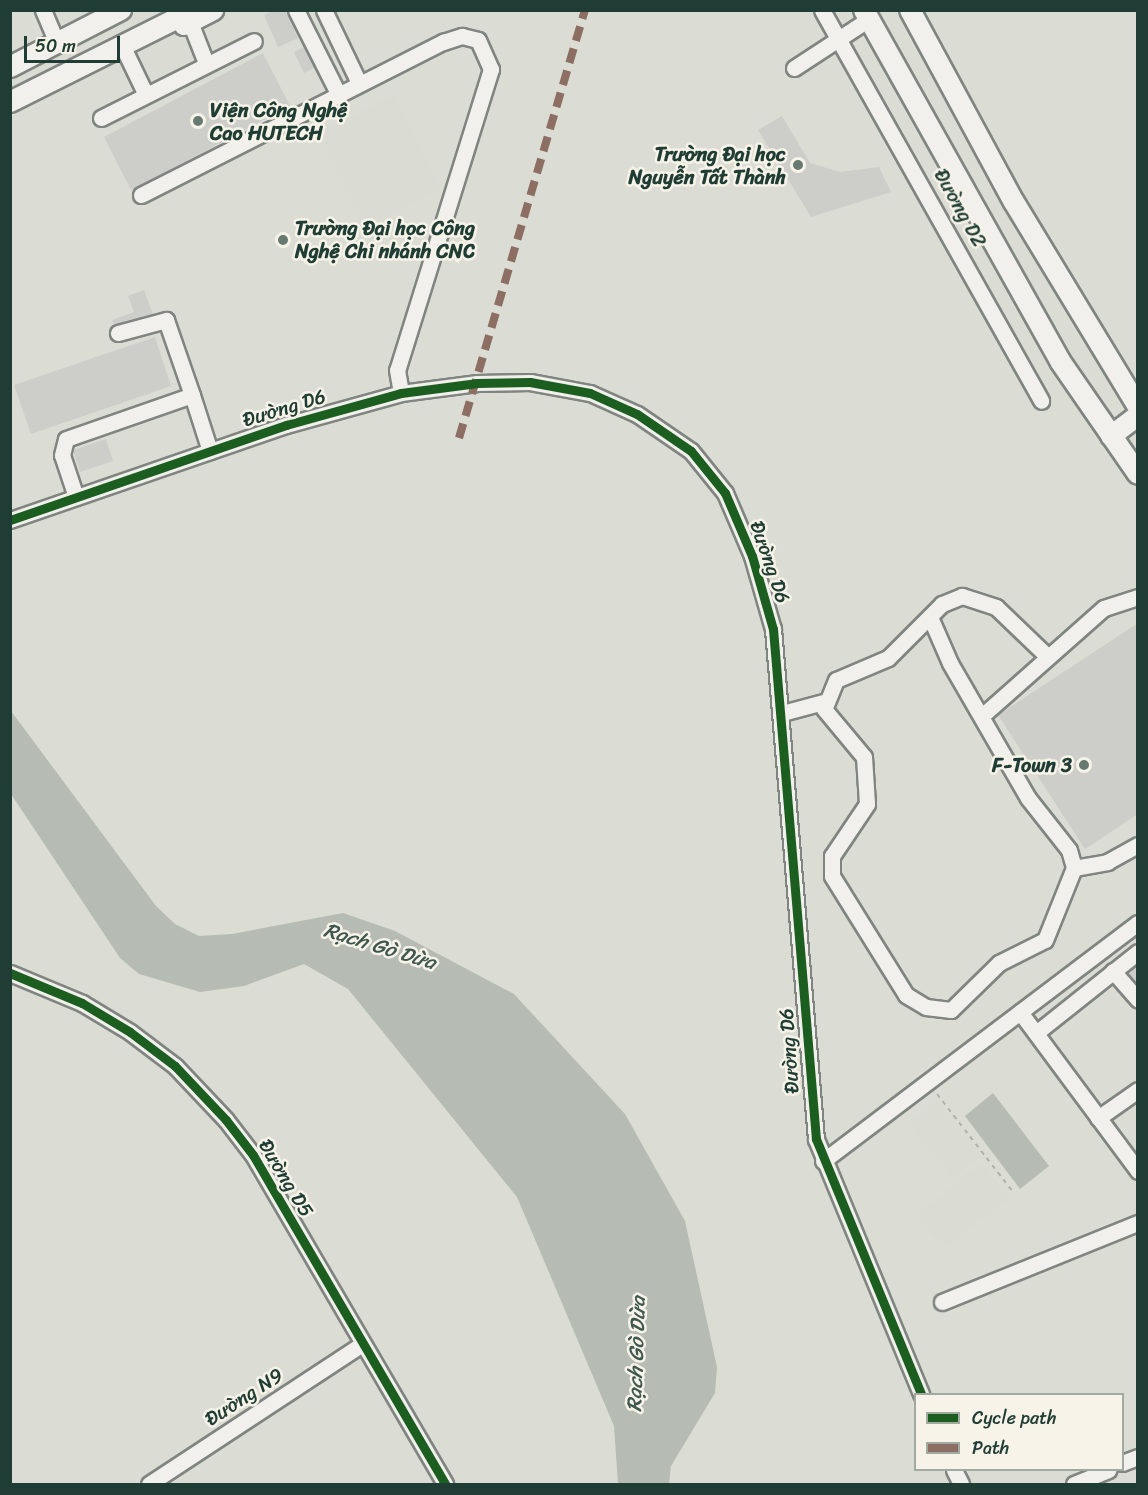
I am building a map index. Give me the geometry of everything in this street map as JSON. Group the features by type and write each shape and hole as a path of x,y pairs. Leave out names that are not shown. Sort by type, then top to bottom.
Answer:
{"main road":[{"path":"83,30 97,10"},
{"path":"36,89 16,64 122,10"},
{"path":"10,102 130,41 213,10"},
{"path":"910,10 999,176 1137,407"},
{"path":"922,10 957,76 954,93"},
{"name":"Đường D2","path":"867,15 1060,361 1137,474"},
{"path":"1110,436 1137,416"}],"street":[{"path":"43,10 57,43"},
{"path":"296,10 338,93"},
{"path":"324,10 359,83"},
{"path":"822,10 1041,401"},
{"path":"794,68 839,42 867,15"},
{"path":"192,16 206,63"},
{"path":"141,195 338,93 453,38 478,40 491,60 476,128 397,370 401,393"},
{"path":"130,41 146,95"},
{"path":"102,118 206,63 254,41"},
{"path":"117,333 166,320 210,451"},
{"name":"Đường D6","path":"10,520 210,451 401,393 530,382 590,393 637,414 691,451 725,493 752,556 773,629 782,714 808,1081 823,1161 920,1393"},
{"path":"76,497 62,455 66,439 192,395"},
{"path":"984,714 1046,655 1110,604 1137,597"},
{"path":"782,714 823,702 842,675 888,658 949,600 980,598 1046,655"},
{"path":"823,702 828,718 864,757 867,778 865,814 832,856 832,876 914,1001 951,1010 999,963 1041,945 1074,868 1069,850 1028,798 984,714 950,663 930,617"},
{"path":"1074,868 1107,862 1137,845"},
{"path":"823,1161 1137,923"},
{"path":"1036,1033 1137,952"},
{"path":"1113,971 1137,1000"},
{"name":"Đường D5","path":"10,974 107,1018 198,1087 253,1155 445,1485"},
{"path":"1020,1012 1137,1171"},
{"path":"1098,1118 1137,1090"},
{"path":"942,1302 1137,1222"},
{"name":"Đường N9","path":"148,1485 362,1344"},
{"path":"954,1471 961,1485"},
{"path":"1074,1485 1095,1480"}],"path":[{"path":"928,1082 1013,1192"}],"shaded area":[{"path":"10,11 1137,11 1137,1484 11,1484"},
{"path":"180,31 191,36 197,58 145,81 136,59 139,53"},
{"path":"395,95 442,189 365,228 318,133"},
{"path":"936,1102 980,1157 951,1178 908,1123"},
{"path":"982,1162 1008,1199 943,1249 917,1215"}],"water":[{"name":"Rạch Gò Dừa","path":"11,711 156,906 175,924 199,936 232,934 343,913 395,931 514,994 625,1114 685,1221 717,1367 715,1393 671,1466 669,1484 618,1484 614,1426 517,1197 348,989 304,964 244,986 200,992 139,974 120,958 11,794"},
{"path":"993,1093 1049,1166 1020,1189 965,1116"}],"building":[{"path":"274,10 285,10 298,38 278,47 264,15"},
{"path":"306,46 316,67 304,73 294,52"},
{"name":"Viện Công Nghệ Cao HUTECH","path":"263,53 290,106 131,190 104,137"},
{"name":"Trường Đại học Nguyễn Tất Thành","path":"782,116 810,163 840,172 879,167 891,192 811,217 758,130"},
{"path":"144,290 154,317 117,332 112,320 134,312 128,296"},
{"path":"155,337 171,386 31,434 14,385"},
{"path":"106,439 113,461 80,472 73,450"},
{"name":"F-Town 3","path":"1138,623 1138,814 1085,849 998,715"},
{"path":"1138,966 1138,986 1128,974"}],"marked path":[{"path":"459,438 585,10"}],"cycle path":[{"path":"10,520 286,425 401,393 477,383 530,382 590,393 637,414 691,451 725,493 752,556 773,629 816,1139 921,1393"},
{"path":"10,973 82,1003 130,1032 175,1066 226,1120 253,1155 445,1484"}],"place":[{"name":"Viện Công Nghệ Cao HUTECH","path":"198,121"},
{"name":"Trường Đại học Nguyễn Tất Thành","path":"798,165"},
{"name":"Trường Đại học Công Nghệ Chi nhánh CNC","path":"283,240"},
{"name":"F-Town 3","path":"1084,765"}]}
